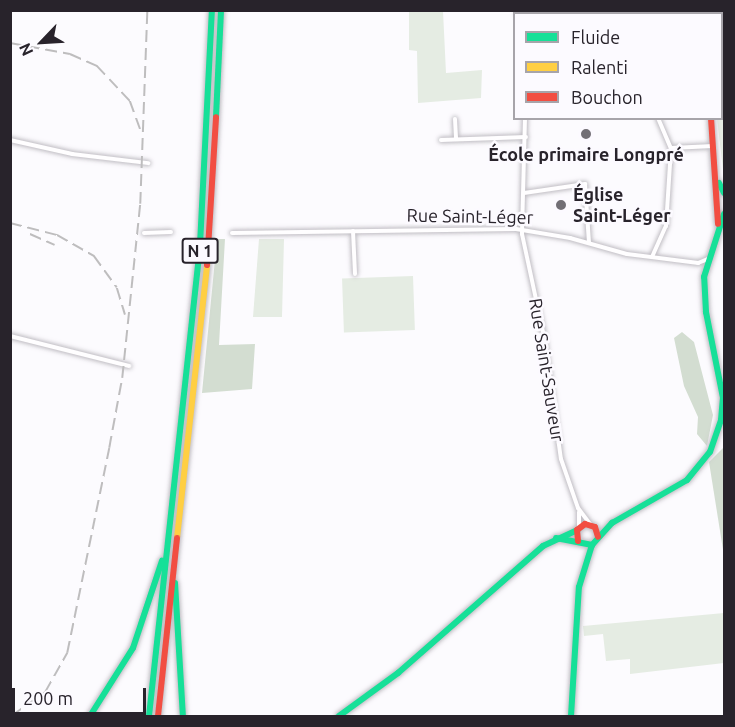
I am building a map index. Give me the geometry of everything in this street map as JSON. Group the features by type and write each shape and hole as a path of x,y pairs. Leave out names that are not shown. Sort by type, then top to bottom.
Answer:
{"main road":[{"name":"N 1","path":"149,717 204,200 213,10"},
{"name":"N 1","path":"158,717 211,231 221,10"},
{"path":"571,717 577,612 584,561 592,545 612,523 687,480 710,452 721,433 723,398 705,299 708,259 722,211 722,195 717,179 711,120"},
{"path":"339,717 398,673 556,538 592,525 612,523"},
{"path":"592,525 598,537"},
{"path":"578,529 584,561"},
{"path":"556,538 592,545"},
{"path":"90,717 134,648 168,541"},
{"path":"174,569 183,717"}],"street":[{"path":"455,119 456,139"},
{"name":"Rue Saint-Sauveur","path":"525,120 522,229 544,337 560,452 578,508 578,529"},
{"path":"652,257 666,226 671,148 659,120"},
{"path":"441,140 526,137"},
{"path":"10,140 72,154 148,163"},
{"path":"671,148 713,146"},
{"path":"524,193 585,184 589,243"},
{"name":"Rue Saint-Léger","path":"232,233 522,229 652,257 698,263 708,259"},
{"path":"353,231 355,274"},
{"path":"144,233 171,232"},
{"path":"10,336 129,366"},
{"name":"Rue Saint-Sauveur","path":"578,508 592,525"}],"shaded area":[{"path":"409,11 443,11 446,73 482,70 481,98 418,103 417,51 409,50"},
{"path":"708,11 724,11 724,178 717,120 723,120 723,12"},
{"path":"217,239 225,239 219,345 255,344 252,389 202,393"},
{"path":"259,239 284,239 282,317 253,317"},
{"path":"413,276 415,330 344,332 342,278"},
{"path":"682,332 694,342 713,415 707,446 697,434 698,417 684,386 674,338"},
{"path":"724,447 724,556 709,462"},
{"path":"724,613 724,663 630,674 630,659 606,661 603,634 584,636 583,626"}],"railway":[{"path":"11,716 45,692 67,653 109,448 122,378 140,204 147,10"},
{"path":"10,43 70,54 97,66 130,101 140,129"},
{"path":"10,223 57,235 94,256 117,288 125,315"},
{"path":"30,234 55,245"}],"traffic: fast":[{"path":"149,716 200,245 212,10"},
{"path":"216,117 221,10"},
{"path":"719,183 724,193"},
{"path":"556,538 592,545 612,523 687,480 710,452 721,420 723,398 706,312 704,277 724,214"},
{"path":"339,716 398,673 543,546 577,530"},
{"path":"571,716 579,587 592,545"},
{"path":"90,716 133,648 162,561"},
{"path":"175,583 183,716"}],"traffic: slow":[{"path":"177,538 207,265"}],"traffic: jam":[{"path":"207,265 216,117"},
{"path":"711,120 718,224"},
{"path":"578,541 577,530 585,524 595,527 598,537"},
{"path":"158,716 177,538"}],"place":[{"name":"École primaire Longpré","path":"586,134"},
{"name":"Église Saint-Léger","path":"561,205"}]}
